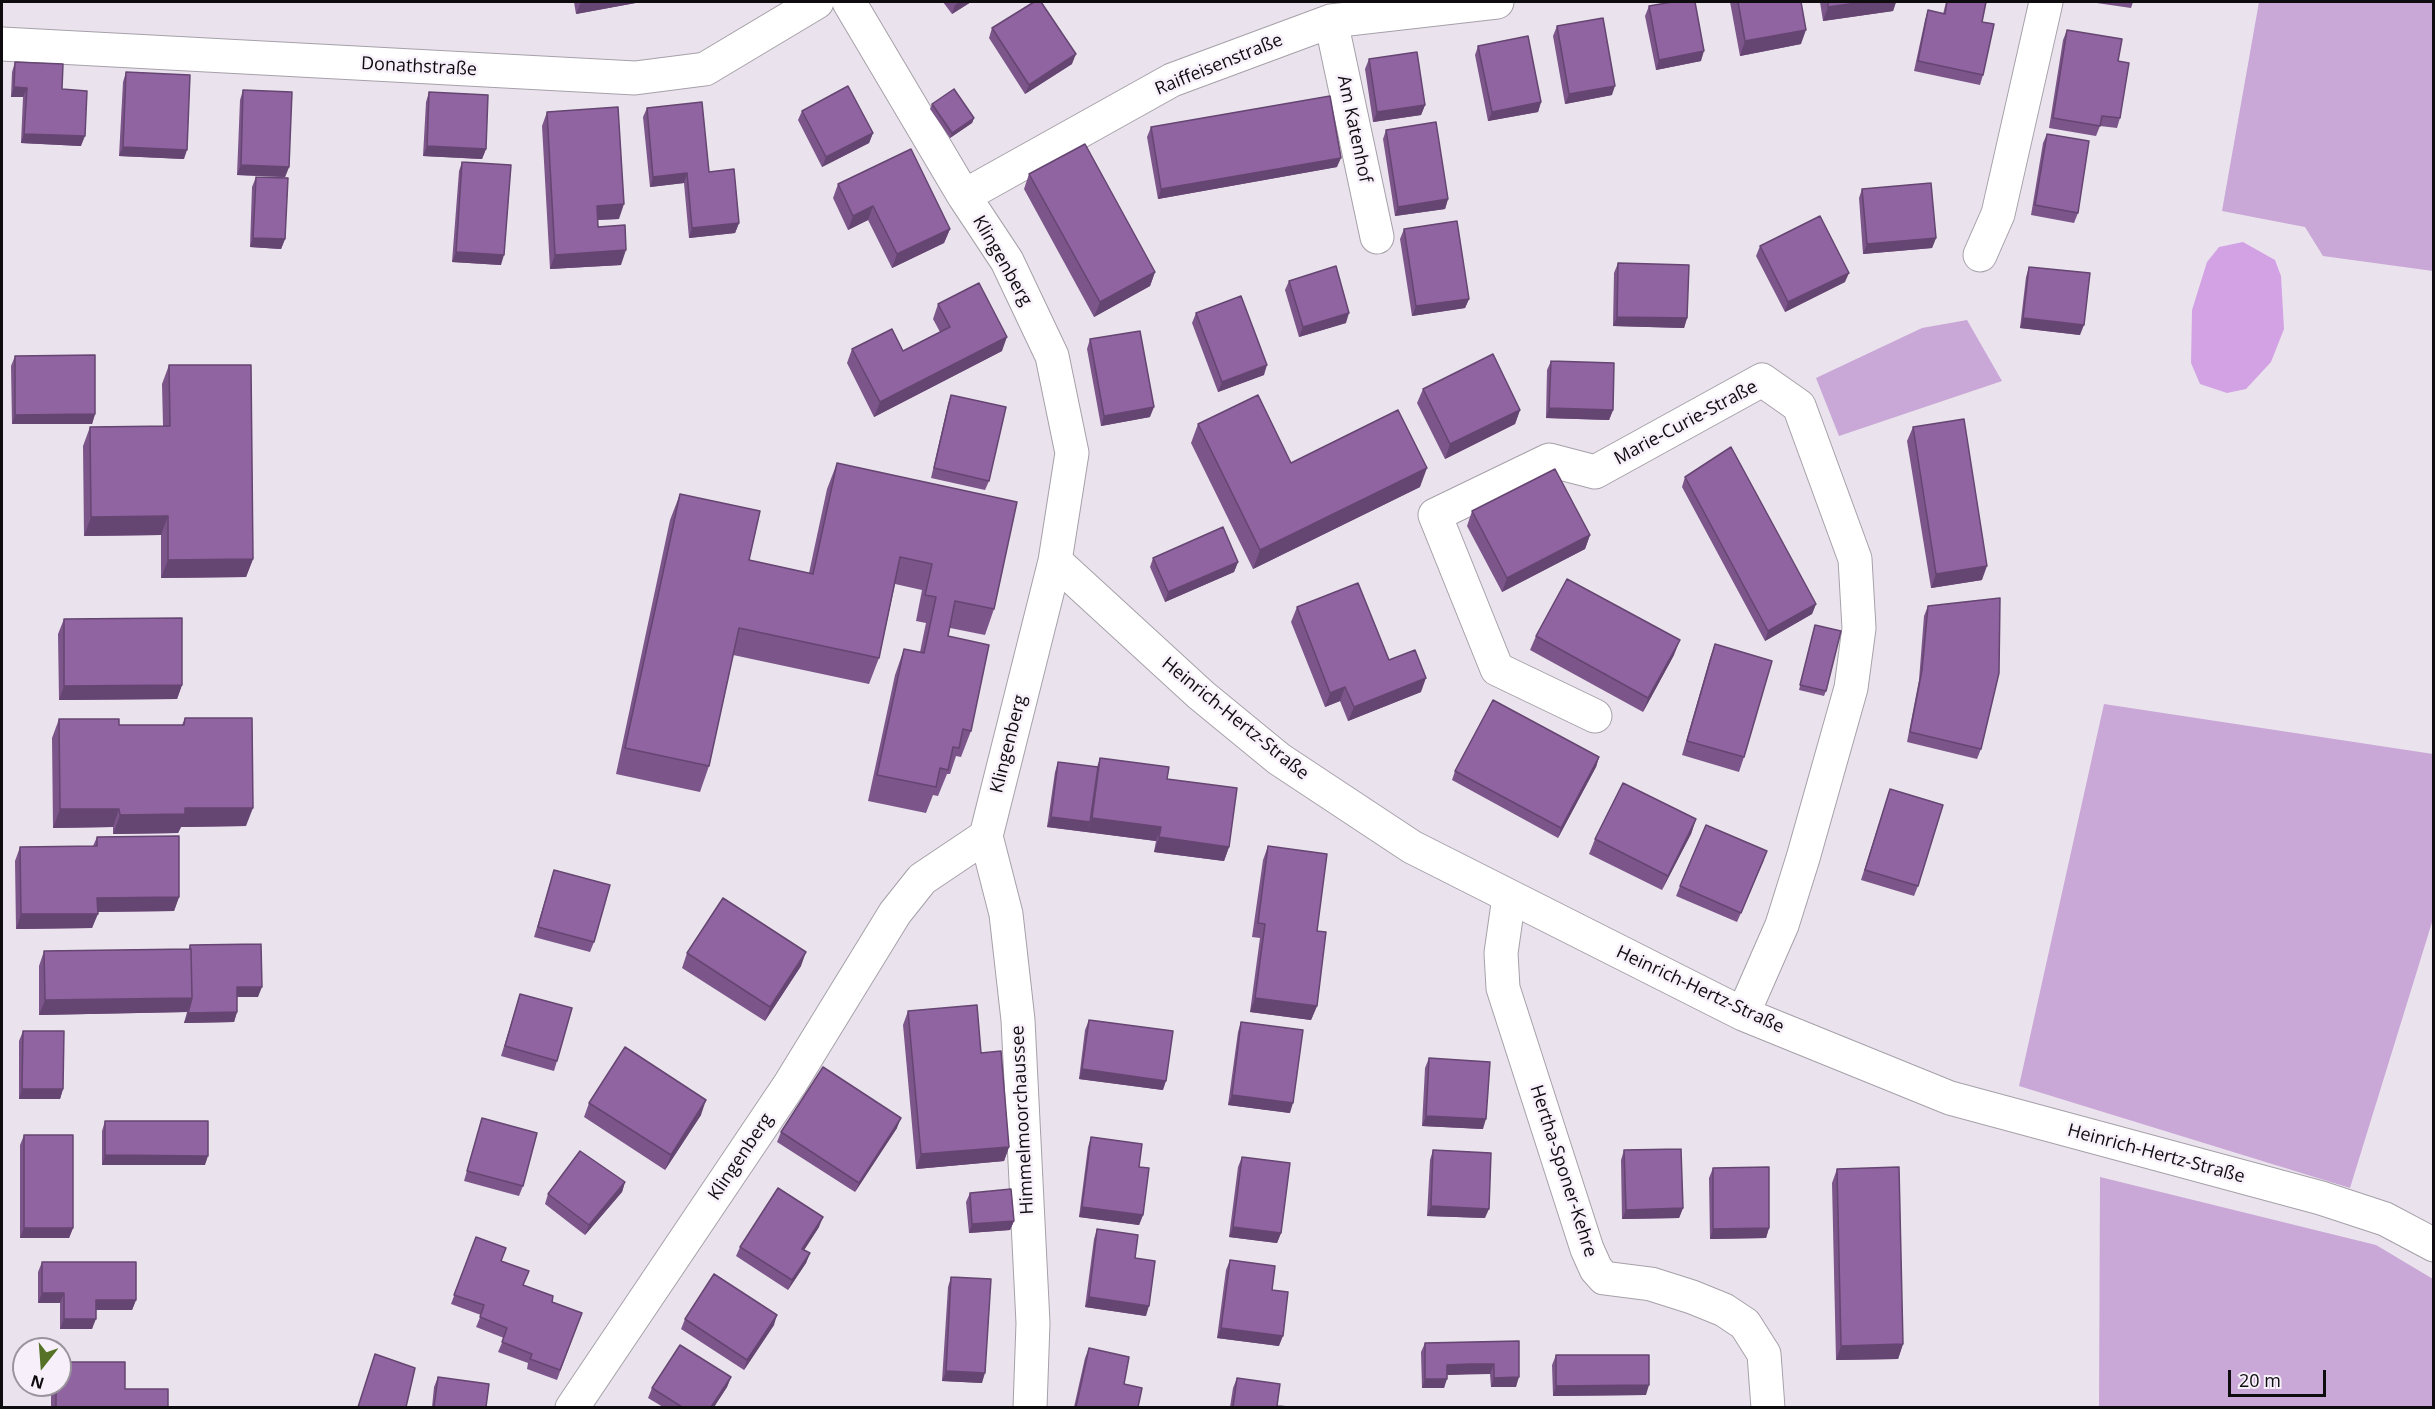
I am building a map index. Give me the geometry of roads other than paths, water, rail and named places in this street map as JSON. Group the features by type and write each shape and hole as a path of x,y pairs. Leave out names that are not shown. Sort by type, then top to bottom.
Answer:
{"street":[{"name":"Donathstraße","path":"2,44 635,78 705,69 816,2"},
{"name":"Klingenberg","path":"572,1407 790,1084 895,913 922,879 986,836 1055,561 1072,453 1052,356 1007,261 964,196 849,2"},
{"name":"Raiffeisenstraße","path":"964,196 1172,80 1331,21 1497,2"},
{"path":"1980,255 1998,214 2046,2"},
{"name":"Am Katenhof","path":"1331,21 1377,237"},
{"name":"Marie-Curie-Straße","path":"1595,716 1497,669 1435,515 1549,460 1595,472 1762,380 1799,406 1855,559 1859,628 1851,688 1803,858 1782,925 1743,1014"},
{"name":"Heinrich-Hertz-Straße","path":"1055,561 1201,695 1279,759 1412,847 1743,1014 1950,1098 2321,1197 2385,1219 2433,1245"},
{"name":"Himmelmoorchaussee","path":"986,836 1005,914 1018,1020 1033,1323 1030,1407"},
{"name":"Hertha-Sponer-Kehre","path":"1509,897 1501,953 1503,988 1587,1249 1596,1269 1604,1278 1651,1284 1692,1297 1724,1310 1745,1324 1764,1354 1768,1407"}]}
